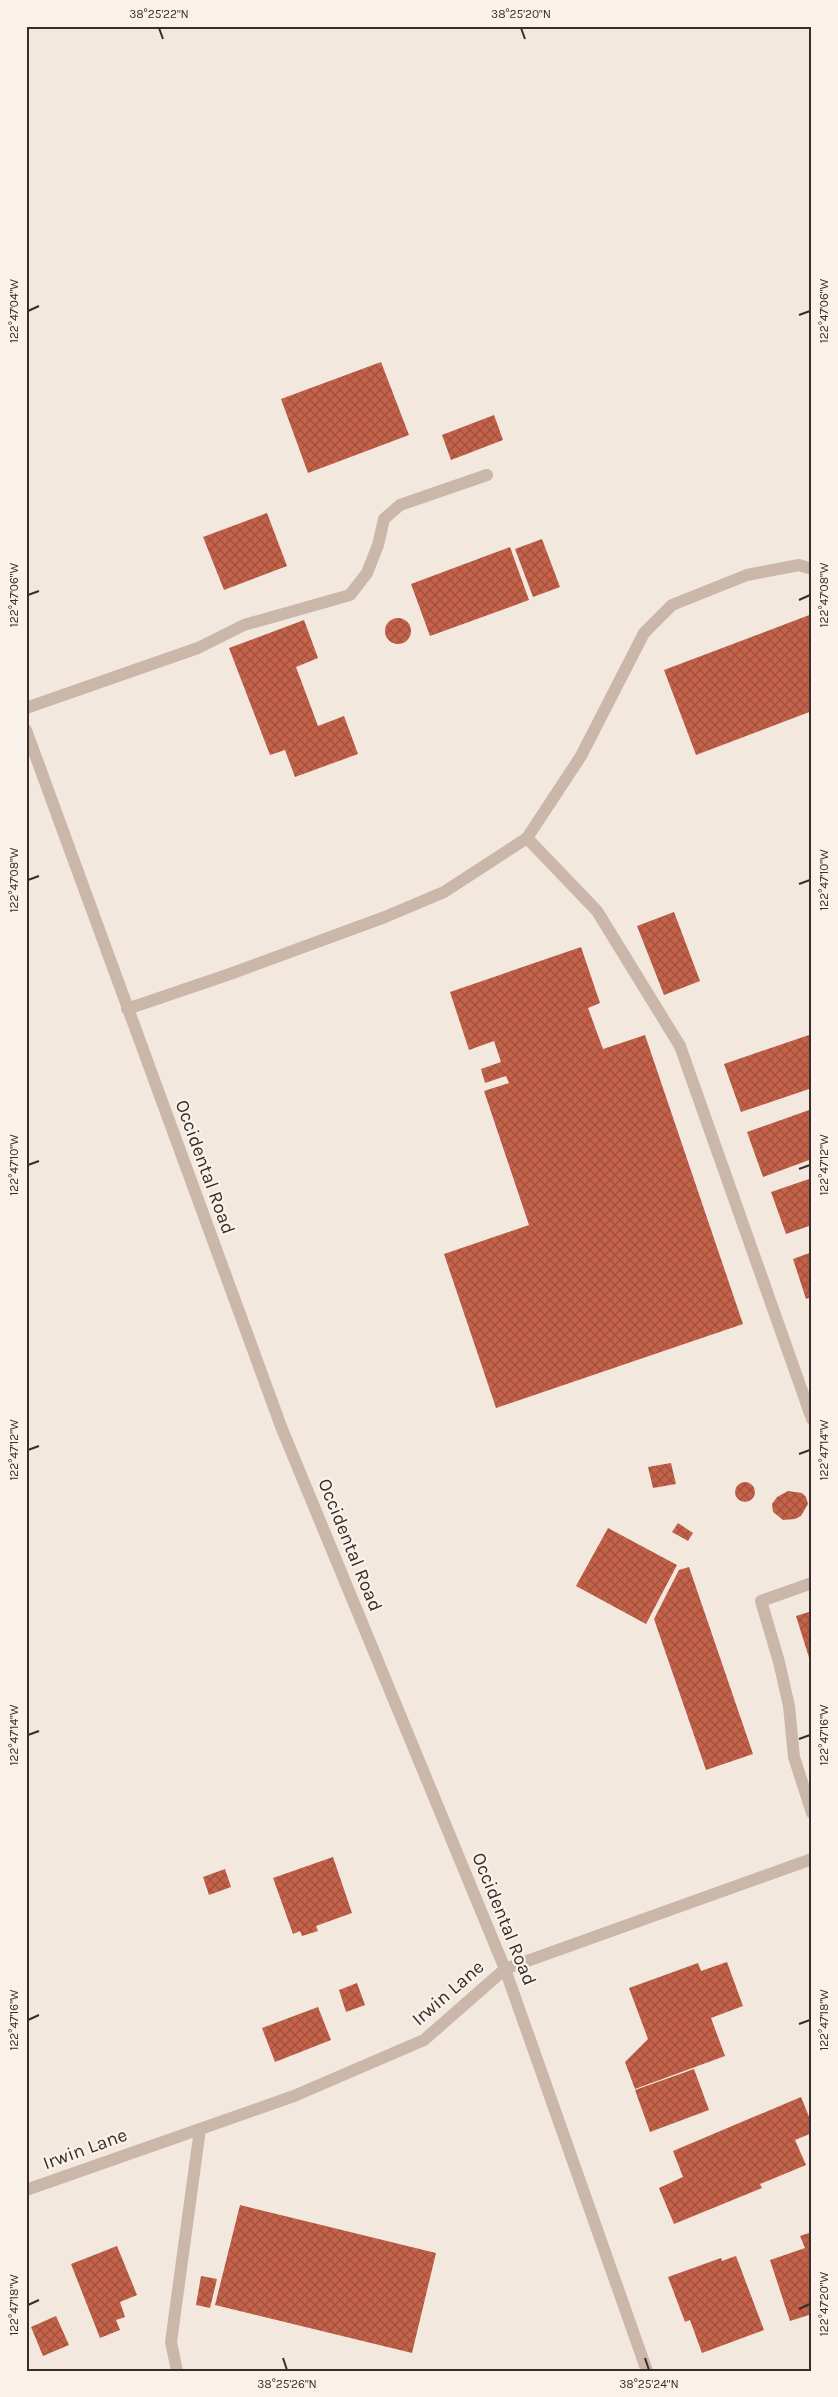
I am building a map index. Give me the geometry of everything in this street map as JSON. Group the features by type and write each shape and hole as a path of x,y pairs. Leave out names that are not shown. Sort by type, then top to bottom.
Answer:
{"street":[{"path":"26,708 198,648 244,625 350,595 367,572 378,545 384,519 400,505 487,475"},
{"path":"127,1010 376,921 444,892 527,838 581,756 644,633 672,605 747,575 799,566 812,569"},
{"name":"Occidental Road","path":"26,730 282,1430 505,1969 647,2371"},
{"path":"527,838 597,911 680,1046 812,1419"},
{"path":"812,1583 761,1601 789,1706 794,1757 812,1813"},
{"name":"Irwin Lane","path":"26,2190 294,2096 424,2040 505,1969 812,1859"},
{"path":"177,2371 171,2342 200,2129"}],"building":[{"path":"381,362 409,435 308,473 281,399"},
{"path":"494,415 503,440 451,460 442,435"},
{"path":"267,513 287,566 224,590 203,537"},
{"path":"542,539 560,587 533,597 515,549"},
{"path":"510,547 529,600 430,636 411,584"},
{"path":"812,614 812,711 696,755 664,670"},
{"path":"398,618 407,622 411,631 407,640 398,644 389,640 385,631 389,622"},
{"path":"304,620 318,658 296,667 318,726 344,716 358,754 295,777 285,750 270,755 229,648"},
{"path":"674,912 700,981 664,995 637,926"},
{"path":"581,947 600,1003 588,1008 603,1049 645,1035 743,1324 496,1408 444,1254 529,1225 484,1091 509,1083 506,1076 485,1083 481,1069 501,1062 494,1041 469,1050 450,992"},
{"path":"812,1034 812,1088 741,1112 724,1064"},
{"path":"812,1109 812,1159 763,1177 747,1132"},
{"path":"812,1178 812,1225 786,1234 771,1192"},
{"path":"812,1252 812,1297 806,1299 793,1259"},
{"path":"671,1463 676,1484 653,1488 648,1467"},
{"path":"745,1482 752,1485 755,1492 752,1499 745,1502 738,1499 735,1492 738,1485"},
{"path":"788,1491 802,1493 806,1497 808,1504 801,1516 795,1519 783,1520 773,1512 772,1504 777,1497"},
{"path":"678,1523 693,1533 688,1541 672,1532"},
{"path":"608,1528 677,1565 646,1624 576,1586"},
{"path":"689,1567 753,1754 706,1770 654,1619 679,1570"},
{"path":"812,1611 812,1664 811,1664 796,1616"},
{"path":"333,1857 352,1913 316,1926 318,1931 302,1936 300,1931 293,1934 273,1878"},
{"path":"225,1869 231,1887 209,1895 203,1877"},
{"path":"727,1962 743,2006 711,2018 725,2056 635,2089 625,2062 648,2039 629,1988 698,1963 701,1971"},
{"path":"357,1983 365,2005 346,2012 339,1990"},
{"path":"318,2007 331,2040 275,2062 262,2028"},
{"path":"694,2069 709,2110 650,2132 635,2090"},
{"path":"801,2097 812,2124 812,2133 795,2140 806,2165 760,2184 762,2188 674,2224 659,2188 683,2177 673,2151"},
{"path":"240,2205 436,2253 412,2353 215,2305"},
{"path":"812,2232 812,2314 790,2321 770,2260 805,2248 800,2236"},
{"path":"117,2246 137,2295 120,2302 125,2317 116,2320 120,2330 100,2338 71,2264"},
{"path":"736,2256 764,2330 702,2353 690,2320 685,2322 668,2277 721,2258 722,2261"},
{"path":"201,2276 217,2279 210,2308 196,2305"},
{"path":"56,2316 69,2345 43,2356 31,2327"}]}
